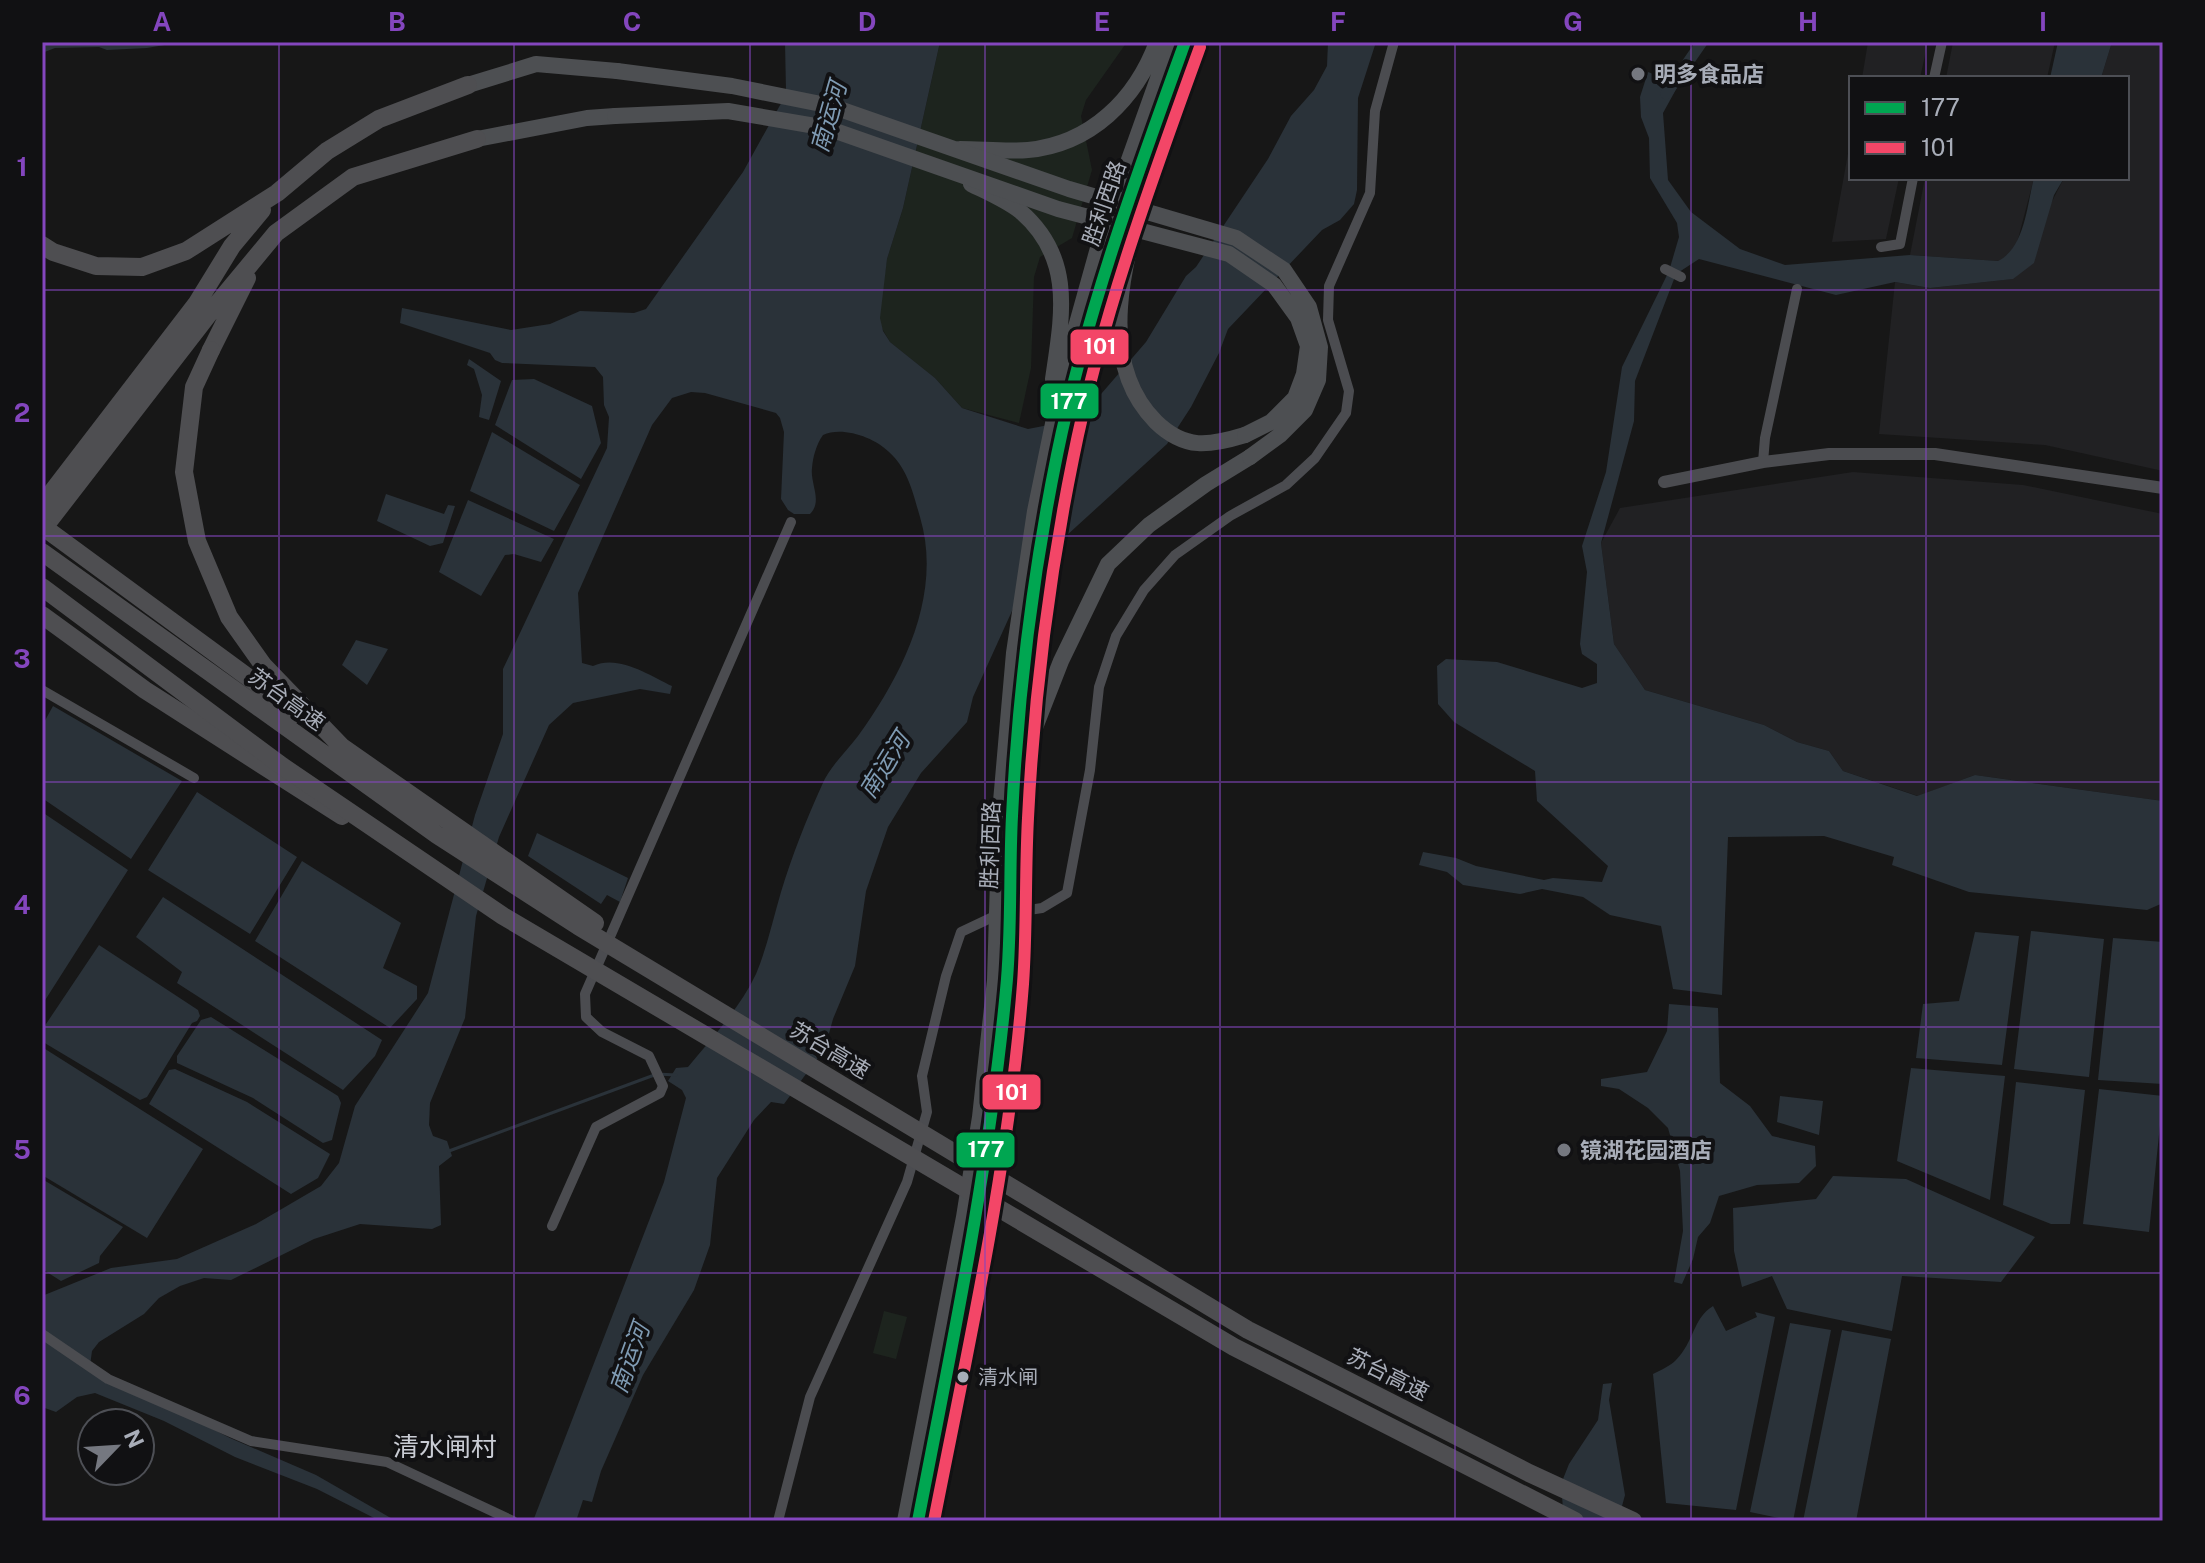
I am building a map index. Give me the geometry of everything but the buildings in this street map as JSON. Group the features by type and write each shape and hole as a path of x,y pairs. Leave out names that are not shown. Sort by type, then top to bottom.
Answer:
{"highway":[{"path":"42,245 53,252 96,266 142,267 186,251 277,193 327,151 379,119 468,85"},
{"path":"477,139 353,177 276,233 42,528 342,747 735,1021"},
{"path":"42,505 197,303 232,246 277,193"},
{"path":"261,251 194,387 184,472 197,541 229,617 263,665 342,747"},
{"name":"苏台高速","path":"42,552 437,835 578,926 1248,1330 1529,1473 1633,1521"},
{"path":"42,587 282,766 503,916"},
{"path":"42,615 145,690 283,780 503,916 1234,1347 1575,1521"}],"main road":[{"path":"955,149 1029,150 1093,130 1126,98 1148,66 1157,42"},
{"name":"胜利西路","path":"918,1521 993,1117 1007,979 1000,813 1014,653 1035,511 1064,370 1100,241 1171,42"},
{"path":"477,139 587,118 728,111 827,128 1058,209 1229,254 1274,285 1298,318 1308,346 1304,374 1295,398 1271,422 1222,442 1194,445 1165,431 1147,413 1128,382 1119,346 1120,288 1186,42"},
{"name":"胜利西路","path":"905,1521 964,1217 980,1117 1003,915 1026,651 1047,511 1076,374 1112,246 1186,42"},
{"path":"468,85 536,64 732,86 831,106 1069,189 1236,238 1284,270 1309,307 1320,347 1318,380 1305,410 1280,435 1149,525 1108,564 1061,661 1034,730 1012,813"},
{"path":"945,169 1019,210 1045,239 1059,275 1063,316 1035,511"}],"street":[{"path":"778,1521 810,1397 907,1182 927,1112 922,1076 946,976 961,932 1003,915 1042,908 1067,893 1090,770 1099,687 1116,636 1144,590 1175,555 1230,516 1286,485 1315,458 1346,413 1349,391 1328,320 1329,286 1370,193 1375,111 1394,42"},
{"path":"1934,76 1942,42"},
{"path":"1881,247 1900,244 1913,180"},
{"path":"1665,269 1681,277"},
{"path":"1763,462 1765,438 1797,289"},
{"path":"1664,482 1763,462 1829,454 1935,454 2163,488"},
{"path":"552,1226 596,1127 660,1093 663,1086 649,1056 602,1032 586,1017 585,994 791,522"},
{"path":"42,690 194,778"},
{"path":"42,1334 108,1379 251,1441 387,1462 513,1521"}],"shaded area":[{"path":"940,42 1127,42 1086,100 1081,116 1092,170 1072,238 1040,257 1034,277 1031,368 1019,423 962,408 935,378 890,342 880,325 887,259 903,208"},
{"path":"1868,42 1928,42 1920,76 1862,76"},
{"path":"1953,42 2055,42 2047,76 1946,76"},
{"path":"2112,42 2163,42 2163,471 2045,445 1879,434 1895,282 1930,288 2012,279 2063,180 2129,180 2129,76 2102,76"},
{"path":"1849,148 1849,180 1899,180 1886,239 1832,242"},
{"path":"1925,180 2033,180 2017,243 2009,256 1998,261 1910,255"},
{"path":"1853,472 2023,485 2163,514 2163,801 1975,775 1918,796 1843,771 1829,751 1797,742 1764,725 1645,690 1614,644 1601,543 1620,508"},
{"path":"884,1311 907,1317 896,1359 873,1353"}],"water":[{"path":"42,42 182,42 107,50 99,47 55,48 42,53"},
{"name":"南运河","path":"785,42 940,42 903,208 887,259 880,318 890,342 935,378 962,408 1028,429 1074,420 1095,401 1146,342 1186,276 1196,267 1268,159 1291,116 1314,90 1327,66 1328,42 1376,42 1358,98 1357,190 1354,204 1340,220 1322,230 1228,329 1191,407 1167,444 1032,567 973,697 967,722 921,773 888,827 866,891 855,966 833,1019 825,1048 784,1104 771,1102 754,1120 717,1178 710,1245 694,1290 643,1375 601,1471 592,1502 583,1500 576,1521 533,1521 664,1182 686,1098 682,1090 668,1081 676,1068 688,1067 716,1034 756,974 810,811 829,772 875,712 903,660 922,604 926,575 926,546 912,490 901,466 883,447 848,432 823,435 812,464 816,504 810,514 794,514 781,499 784,432 780,418 776,413 705,393 691,392 672,398 652,425 578,593 582,663 593,666 613,663 633,667 672,686 670,694 640,689 573,703 549,725 499,837 476,916 465,1018 430,1103 429,1125 433,1136 447,1141 452,1156 439,1166 441,1225 432,1229 360,1224 314,1239 231,1280 204,1278 180,1286 159,1298 144,1314 99,1342 92,1351 90,1366 230,1438 316,1475 396,1521 380,1521 317,1489 235,1457 156,1418 156,1407 130,1407 95,1393 77,1397 56,1412 42,1407 42,1296 111,1268 177,1259 256,1224 321,1186 339,1163 355,1106 428,993 475,815 503,734 503,669 607,448 609,417 604,405 603,377 595,367 502,363 490,353 400,323 402,308 511,330 550,324 580,311 634,313 646,309 743,172 786,91"},
{"path":"2058,42 2112,42 2102,76 2050,76"},
{"path":"1648,72 1679,84 1663,113 1668,180 1691,212 1740,249 1785,265 1910,255 1998,261 2007,255 2019,236 2034,180 2063,180 2054,195 2034,263 2013,279 1930,288 1895,282 1836,295 1699,259 1676,274 1635,381 1634,421 1601,543 1614,644 1645,690 1764,725 1797,742 1829,751 1843,771 1917,796 1975,775 2163,801 2163,903 2147,910 1969,892 1892,865 1894,857 1824,836 1728,837 1722,995 1673,989 1661,926 1610,915 1583,897 1542,889 1520,894 1463,885 1447,872 1419,865 1423,852 1544,880 1602,882 1608,866 1537,801 1535,771 1454,722 1438,704 1437,666 1446,659 1497,662 1582,688 1597,683 1597,664 1582,654 1580,644 1587,572 1582,546 1606,472 1622,367 1669,271 1679,237 1677,223 1650,178 1649,138 1641,117 1640,97"},
{"path":"469,359 501,381 489,420 479,417 482,395 474,369 467,365"},
{"path":"534,379 592,406 601,443 581,479 495,425 512,380"},
{"path":"492,432 580,485 554,531 470,491"},
{"path":"386,494 444,514 448,505 455,506 443,543 430,546 377,521"},
{"path":"468,500 554,539 541,562 514,554 505,555 481,596 439,572"},
{"path":"356,640 388,649 367,685 342,665"},
{"path":"53,706 182,781 131,859 42,798 42,726"},
{"path":"197,792 297,857 250,934 148,870"},
{"path":"42,812 128,870 42,1005"},
{"path":"537,833 628,878 620,902 607,895 601,904 528,856"},
{"path":"302,861 401,923 383,968 417,986 417,999 390,1028 255,941"},
{"path":"163,897 382,1040 375,1056 343,1090 177,983 182,972 136,937"},
{"path":"2031,931 2104,939 2089,1077 2014,1069"},
{"path":"1975,932 2019,936 2002,1065 1916,1058 1923,1004 1959,1001"},
{"path":"2113,938 2163,942 2163,1084 2098,1080"},
{"path":"99,945 198,1010 200,1016 192,1023 147,1097 140,1100 43,1042 42,1030"},
{"path":"1669,1004 1718,1008 1720,1083 1750,1106 1772,1136 1815,1146 1816,1166 1799,1183 1757,1185 1719,1196 1710,1223 1698,1237 1682,1284 1674,1282 1683,1231 1680,1171 1668,1128 1648,1108 1619,1089 1601,1086 1601,1079 1647,1072 1667,1031"},
{"path":"211,1017 338,1096 341,1103 332,1140 323,1143 253,1098 177,1063 177,1056 201,1020"},
{"path":"42,1047 203,1149 147,1238 42,1175"},
{"path":"1911,1068 2005,1076 1990,1200 1897,1161"},
{"path":"175,1069 247,1102 330,1154 318,1178 291,1194 149,1104 169,1070"},
{"path":"2016,1082 2085,1090 2070,1224 2051,1224 2003,1205"},
{"path":"2099,1089 2163,1096 2149,1232 2083,1224"},
{"path":"1780,1096 1823,1101 1819,1135 1777,1122"},
{"path":"1833,1176 1906,1179 2035,1237 2001,1282 1902,1276 1892,1331 1787,1309 1772,1276 1742,1287 1734,1251 1733,1208 1816,1199"},
{"path":"42,1179 123,1227 100,1256 99,1263 61,1281 42,1269"},
{"path":"1713,1306 1726,1331 1757,1317 1755,1312 1775,1317 1736,1510 1666,1503 1653,1374 1676,1360 1687,1346 1701,1317"},
{"path":"1790,1323 1831,1330 1793,1521 1750,1512"},
{"path":"1842,1330 1891,1339 1856,1521 1803,1521"},
{"path":"1612,1383 1609,1400 1625,1495 1618,1521 1564,1521 1561,1484 1569,1464 1598,1420 1603,1384"}],"waterway":[{"path":"1666,94 1702,42"},
{"path":"449,1151 657,1074 676,1075"}],"transit line":[{"name":"177","path":"918,1521 968,1257 999,1057 1008,968 1018,725 1048,499 1069,402 1097,298 1185,42"},
{"name":"101","path":"934,1521 998,1187 1017,1052 1023,984 1034,728 1064,503 1084,406 1113,302 1200,47"}],"place":[{"name":"明多食品店","path":"1638,74"},
{"name":"镜湖花园酒店","path":"1564,1150"},
{"name":"清水闸","path":"963,1377"}],"district":[{"name":"清水闸村","path":"445,1446"}]}
